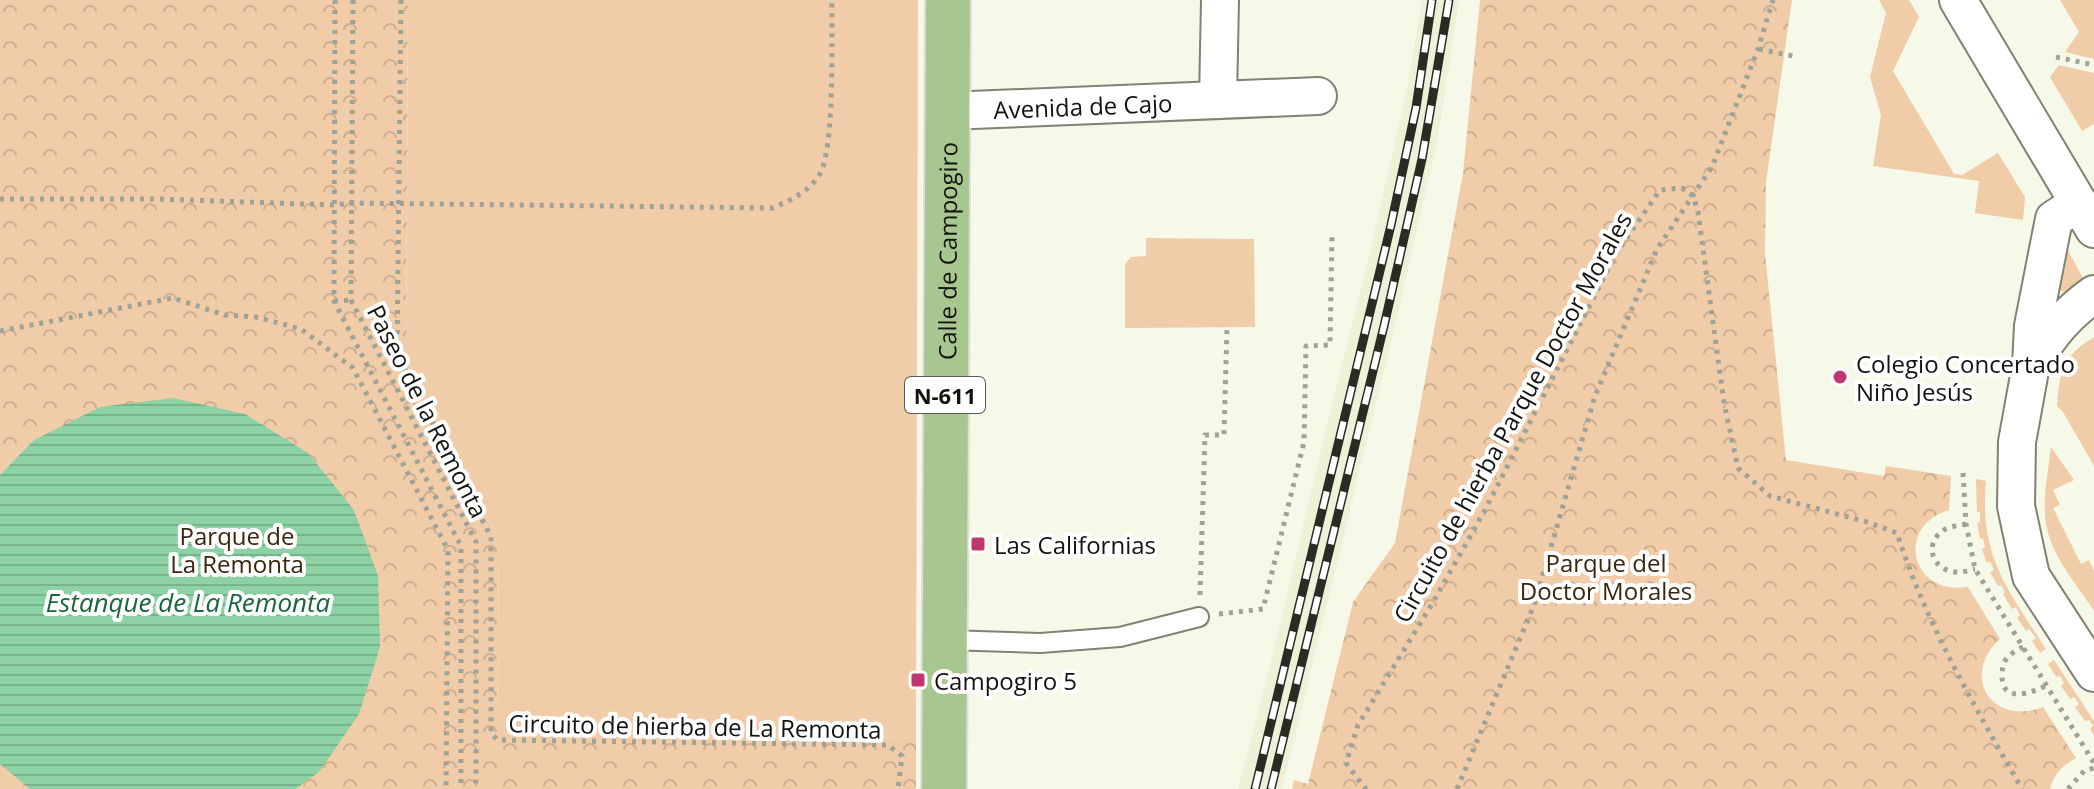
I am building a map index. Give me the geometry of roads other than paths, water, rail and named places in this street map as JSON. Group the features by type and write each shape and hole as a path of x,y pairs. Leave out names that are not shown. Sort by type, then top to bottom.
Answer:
{"highway":[{"name":"Calle de Campogiro","path":"944,789 962,640 945,416 948,0"}],"street":[{"path":"1218,100 1220,0"},
{"path":"1958,0 2086,216 2054,219 2033,326 2031,365 2017,442 2016,506 2031,576 2094,673"},
{"name":"Avenida de Cajo","path":"947,111 1318,96"},
{"path":"2031,365 2052,332 2094,294"}],"lane":[{"path":"962,640 1040,643 1120,637 1199,617"}],"water":[{"name":"Estanque de La Remonta","path":"173,398 245,414 308,453 354,510 378,576 380,647 359,714 319,772 295,789 30,789 0,764 0,475 34,440 100,407"}],"railway":[{"path":"1255,789 1391,225 1416,108 1432,0"},
{"path":"1271,789 1422,159 1449,0"}],"place":[{"name":"Colegio Concertado Niño Jesús","path":"1840,377"},
{"name":"Las Californias","path":"978,544"},
{"name":"Campogiro 5","path":"918,680"}],"park label":[{"name":"Parque de La Remonta","path":"237,549"},
{"name":"Parque del Doctor Morales","path":"1606,576"}]}
